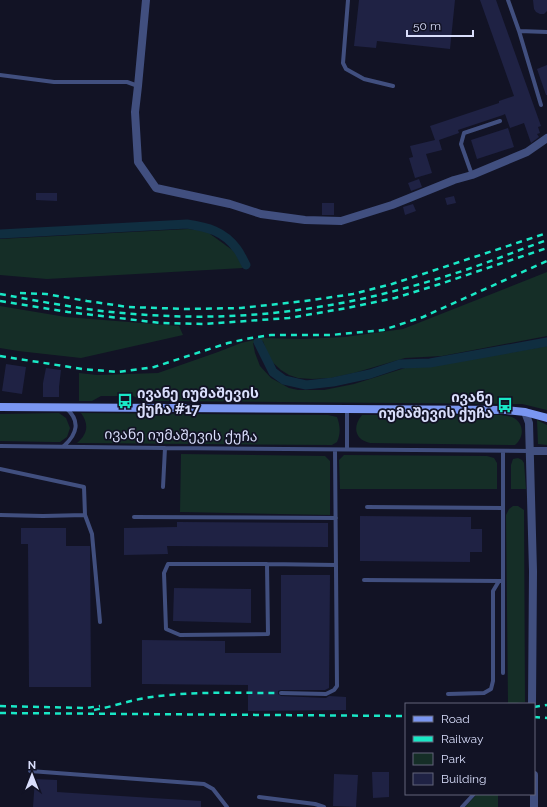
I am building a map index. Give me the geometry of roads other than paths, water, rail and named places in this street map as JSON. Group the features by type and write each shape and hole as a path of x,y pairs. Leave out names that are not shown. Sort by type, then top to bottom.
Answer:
{"street":[{"path":"146,0 138,86 134,112 138,162 156,188 230,204 261,214 305,220 341,221 392,205 454,180 472,175 527,152 547,138"},
{"name":"ივანე იუმაშევის ქუჩა","path":"0,407 506,410 525,412 547,418"},
{"path":"525,412 529,423 533,571 532,703"},
{"name":"ივანე იუმაშევის ქუჩა","path":"530,451 547,451"},
{"path":"534,795 534,807"}],"lane":[{"path":"348,0 343,63 346,69 364,79 393,86"},
{"path":"508,0 541,105"},
{"path":"519,31 547,32"},
{"path":"0,74 54,82 127,82 138,86"},
{"path":"472,175 461,144 464,133 500,120"},
{"path":"64,446 70,440 76,428 74,417 65,407"},
{"path":"346,408 347,449"},
{"name":"ივანე იუმაშევის ქუჩა","path":"0,446 503,452 530,451"},
{"path":"163,487 165,448"},
{"path":"281,693 326,694 334,690 337,686 335,450"},
{"path":"503,452 501,581 503,673"},
{"path":"0,469 84,487 85,515 92,534 100,622"},
{"path":"367,507 503,508"},
{"path":"0,515 85,515"},
{"path":"134,517 336,518"},
{"path":"267,564 268,634 180,635 166,629 164,574 168,564 267,564 336,565"},
{"path":"364,580 501,581"},
{"path":"448,694 484,693 491,689 493,681 493,591 501,581"},
{"path":"30,771 204,784 213,789 227,807"},
{"path":"462,807 473,795"},
{"path":"260,798 315,804 324,807"}],"waterway":[{"path":"0,234 187,224 208,228 227,238 238,251 246,265"},
{"path":"258,342 273,372 284,380 306,385 333,382 370,374 400,364 430,363 547,342"}],"railway":[{"path":"20,293 46,294 128,307 187,309 241,308 305,301 353,294 392,284 547,233"},
{"path":"0,294 117,313 157,316 204,317 273,313 335,304 403,289 489,262 547,240"},
{"path":"0,301 68,312 161,323 203,324 289,318 395,298 547,248"},
{"path":"0,356 82,369 118,372 154,367 228,343 251,338 271,335 331,335 383,330 423,317 547,261"},
{"path":"94,710 139,699 178,694 277,693"},
{"path":"535,707 547,705"},
{"path":"0,706 86,708 100,706"},
{"path":"0,713 405,716"},
{"path":"535,717 547,718"}],"place":[{"name":"ივანე იუმაშევის ქუჩა #17","path":"125,401"},
{"name":"ივანე იუმაშევის ქუჩა","path":"505,405"}]}
